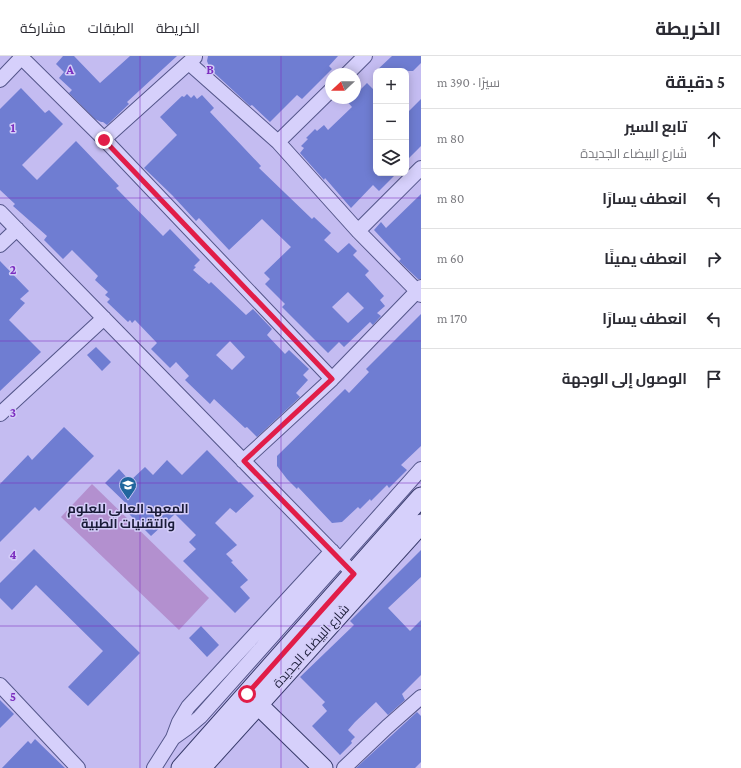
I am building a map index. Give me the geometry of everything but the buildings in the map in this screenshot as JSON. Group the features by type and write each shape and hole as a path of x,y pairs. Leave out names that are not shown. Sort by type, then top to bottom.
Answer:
{"street":[{"path":"0,80 21,56 104,140 332,379"},
{"path":"353,68 365,56"},
{"path":"104,140 193,59 278,142 358,231 420,291 332,379 244,461"},
{"path":"278,142 325,96"},
{"path":"358,231 421,168"},
{"path":"0,212 360,580"},
{"path":"0,245 17,229"},
{"path":"0,414 104,318"},
{"path":"154,768 173,738 200,717 336,555 421,469"},
{"name":"شارع البيضاء الجديدة","path":"360,580 421,498"},
{"name":"شارع البيضاء الجديدة","path":"182,768 252,699 360,580 421,524"},
{"path":"0,685 78,768"},
{"path":"344,768 387,726 421,697"},
{"path":"252,699 323,768"},
{"name":"شارع البيضاء الجديدة","path":"201,768 252,699"}],"shaded area":[{"path":"92,484 209,598 179,630 61,517"}],"place":[{"name":"المعهد العالي للعلوم والتقنيات الطبية","path":"128,500"}],"route":[{"path":"104,140 332,379 244,461 354,574 247,694"}]}
